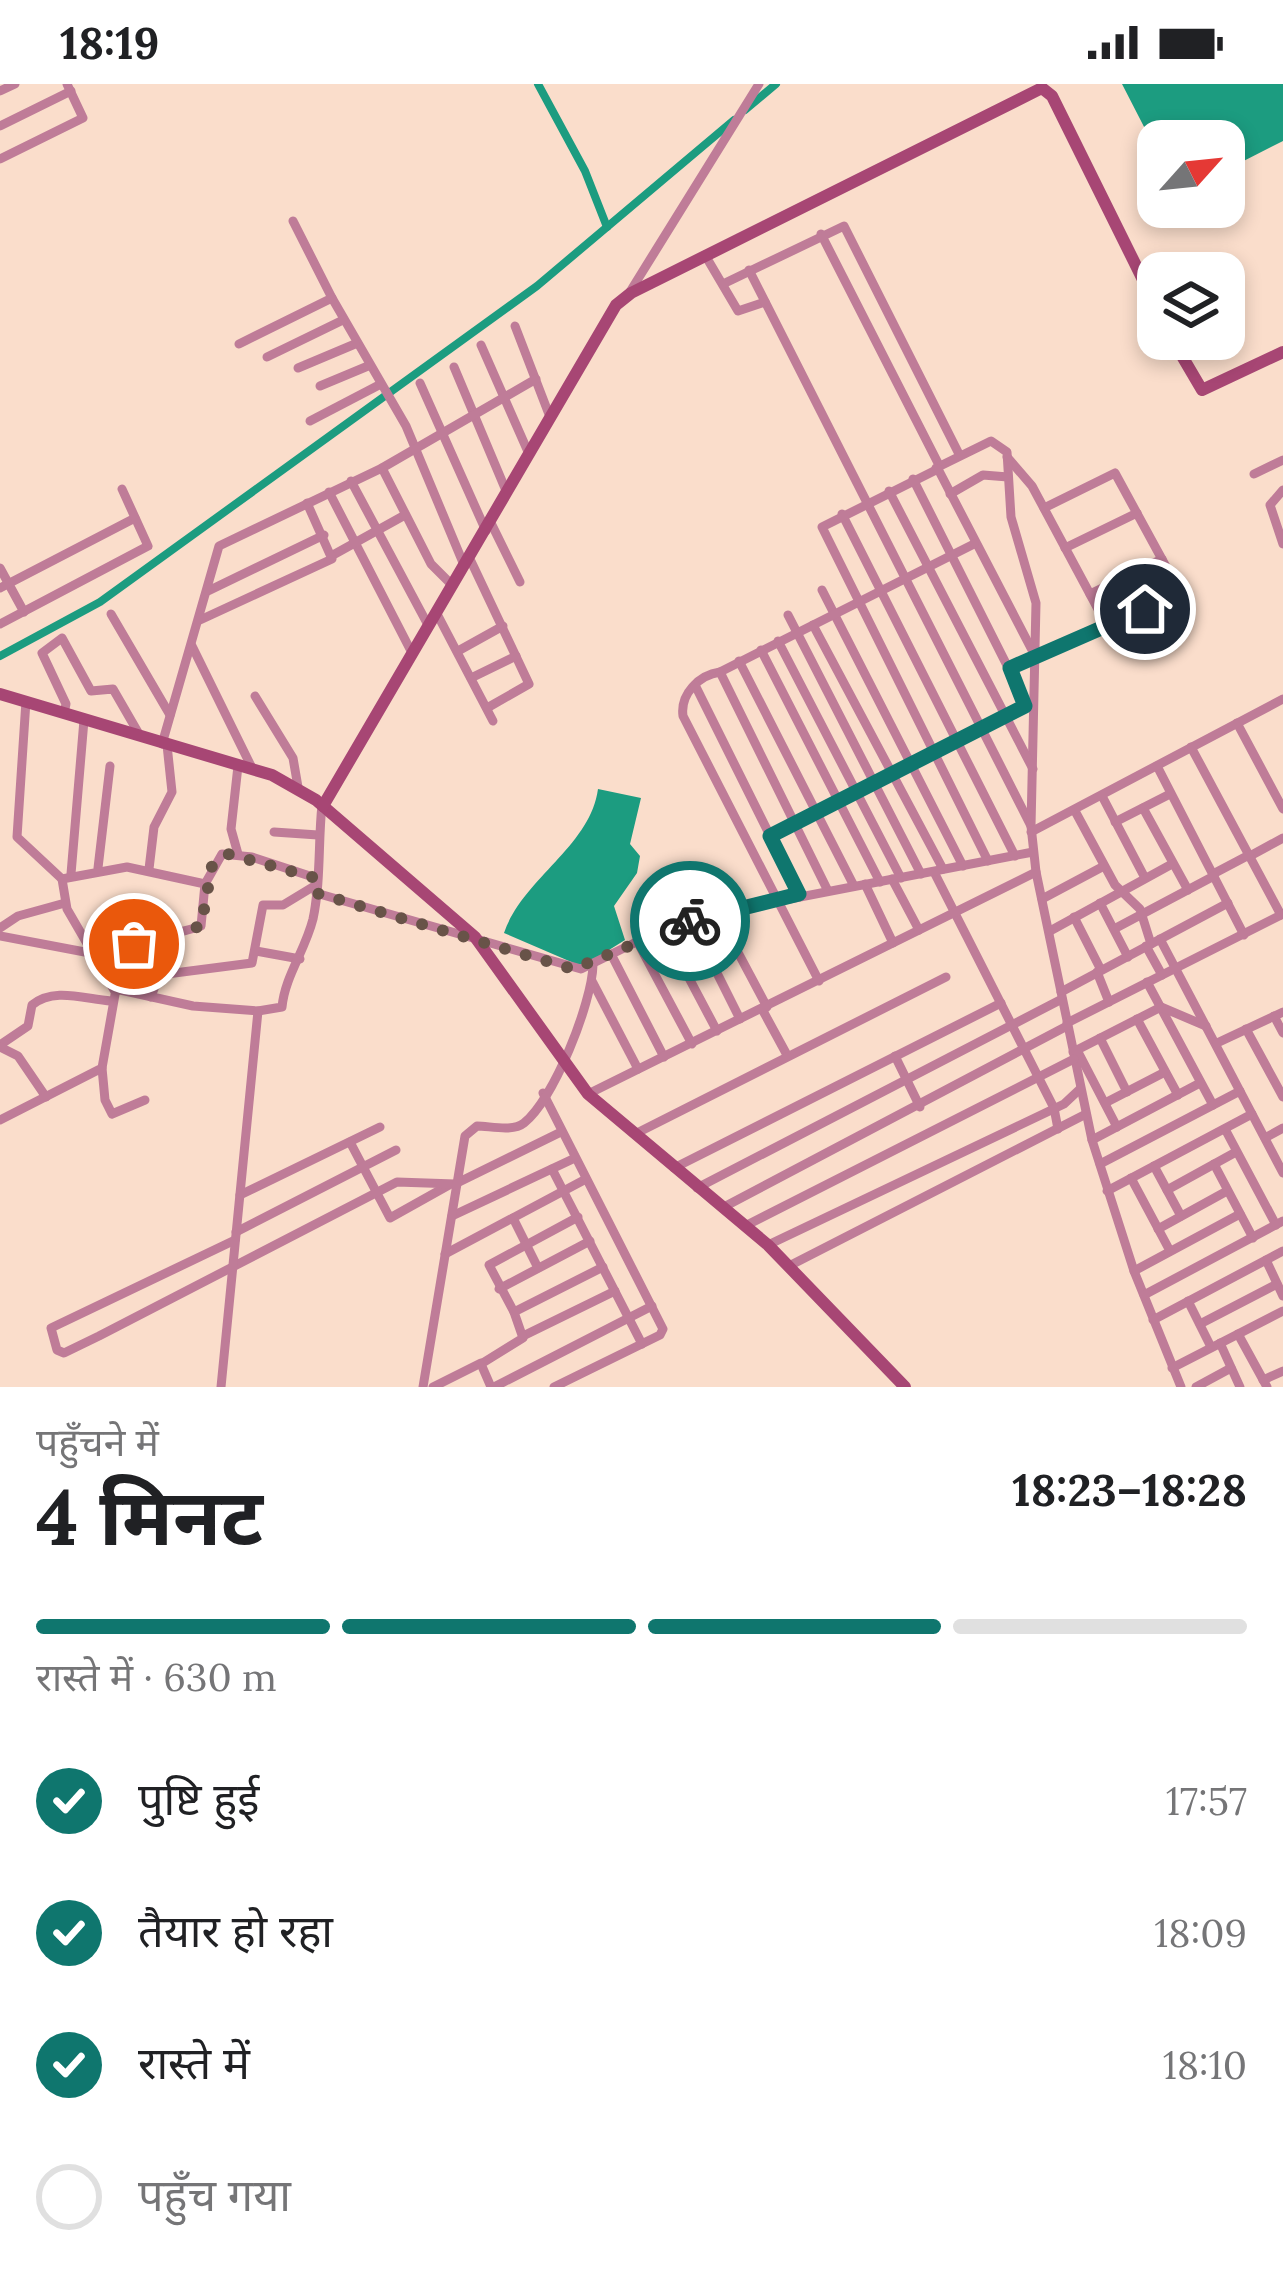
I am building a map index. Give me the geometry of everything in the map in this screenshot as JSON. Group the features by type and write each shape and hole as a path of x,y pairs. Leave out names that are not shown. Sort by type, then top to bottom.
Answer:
{"street":[{"path":"628,295 759,84"},
{"path":"46,1097 18,1056 0,1046 28,1026 32,1005 40,999 114,994 258,1011 284,1005 284,985 300,959 316,885 323,805 616,305 628,295 1049,86 1137,267"},
{"path":"0,126 69,88 83,118 0,159"},
{"path":"293,221 355,344 394,406 529,686 487,708"},
{"path":"723,284 821,234 845,227 959,454"},
{"path":"821,234 1033,654"},
{"path":"704,255 740,313 765,302"},
{"path":"749,270 1031,829"},
{"path":"239,344 332,298"},
{"path":"267,357 344,320"},
{"path":"515,326 550,419"},
{"path":"298,368 355,344"},
{"path":"481,345 529,454"},
{"path":"1184,360 1202,390 1283,352"},
{"path":"320,386 368,366"},
{"path":"454,367 507,493"},
{"path":"149,869 152,834 172,792 164,744 170,715 219,546 382,468 536,379"},
{"path":"420,383 488,527 520,582"},
{"path":"310,421 382,389"},
{"path":"988,861 822,530 842,514 991,441 1000,444 1044,508 1106,624"},
{"path":"1007,457 1011,517 1035,597 1037,719 1031,829 1036,872 1092,1140 1134,1270 1180,1387"},
{"path":"1254,474 1283,460"},
{"path":"382,468 431,564 452,585"},
{"path":"982,674 1138,608 1159,609 1181,599 1115,473 1044,508"},
{"path":"950,494 983,476 1008,477"},
{"path":"913,479 1037,719"},
{"path":"351,481 428,625"},
{"path":"0,624 145,550 147,536 122,489"},
{"path":"1283,490 1270,501 1279,517 1283,544"},
{"path":"889,491 1033,770"},
{"path":"329,492 411,651"},
{"path":"307,503 333,555"},
{"path":"1065,548 1137,513"},
{"path":"842,514 1015,856"},
{"path":"200,620 406,515"},
{"path":"4,586 135,518"},
{"path":"208,590 324,535"},
{"path":"819,981 683,716 683,698 695,685 778,640 974,544"},
{"path":"1090,594 1162,559"},
{"path":"0,568 4,586 24,612"},
{"path":"822,590 963,866"},
{"path":"436,612 494,721"},
{"path":"111,614 170,715"},
{"path":"788,615 921,874"},
{"path":"813,625 895,772 955,914 1054,1108 1058,1129"},
{"path":"458,651 503,626"},
{"path":"64,712 66,704 42,653 62,638 90,689 113,689 140,737"},
{"path":"778,640 856,792 891,880"},
{"path":"191,646 245,767 232,829 238,854"},
{"path":"761,650 837,799 919,930"},
{"path":"472,678 516,656"},
{"path":"739,661 816,811 893,943"},
{"path":"720,672 826,890"},
{"path":"695,685 799,894"},
{"path":"880,701 902,691"},
{"path":"0,694 245,767 298,787 323,805 475,937 588,1094 768,1245 905,1387"},
{"path":"255,696 293,758 298,787"},
{"path":"1031,829 1075,811 1283,699"},
{"path":"26,701 17,837 67,876"},
{"path":"770,836 1027,705"},
{"path":"83,720 64,903 114,994"},
{"path":"1237,723 1283,809"},
{"path":"722,1208 1025,1053 1109,1002 1282,914 1191,747"},
{"path":"98,868 110,766"},
{"path":"1156,766 1244,935"},
{"path":"1115,822 1170,794"},
{"path":"1102,796 1145,878"},
{"path":"1143,808 1188,890"},
{"path":"1075,811 1120,892 1143,914 1162,975"},
{"path":"274,832 319,835"},
{"path":"1114,929 1283,838"},
{"path":"145,1100 118,1114 110,1112 102,1068 118,965 131,945 201,926 205,884 217,857 238,854 316,885 567,968 593,965 663,929 776,899 1033,852"},
{"path":"1050,931 1172,864"},
{"path":"1042,899 1104,866"},
{"path":"67,876 98,868 149,869 205,884"},
{"path":"588,1094 1036,872"},
{"path":"151,997 159,975 251,964 263,905 283,905 316,885"},
{"path":"0,932 18,916 64,903"},
{"path":"1100,903 1128,956"},
{"path":"697,1188 907,1081 1228,903"},
{"path":"717,914 787,1054"},
{"path":"1074,917 1109,1002"},
{"path":"691,921 740,1019"},
{"path":"663,929 717,1031"},
{"path":"0,932 90,953"},
{"path":"637,941 692,1044"},
{"path":"1152,943 1176,969 1282,1167"},
{"path":"256,951 300,959"},
{"path":"611,954 664,1057"},
{"path":"593,965 564,1063 520,1126 469,1130 454,1184 424,1381 433,1387 615,1291"},
{"path":"634,1135 946,977"},
{"path":"592,981 638,1070"},
{"path":"1147,982 1213,1105"},
{"path":"674,1168 1001,1003"},
{"path":"745,1226 1038,1076 1161,1007 1206,1026"},
{"path":"220,1386 258,1011"},
{"path":"1217,1042 1279,1014 1283,1033"},
{"path":"1137,1019 1178,1095"},
{"path":"1246,1029 1283,1095"},
{"path":"1100,1038 1127,1092"},
{"path":"1075,1054 1118,1127"},
{"path":"895,1056 920,1107"},
{"path":"0,1120 102,1068"},
{"path":"1105,1103 1165,1072"},
{"path":"1092,1140 1201,1084"},
{"path":"768,1245 1054,1108 1081,1089"},
{"path":"1100,1164 1240,1091"},
{"path":"543,1093 663,1332 576,1382 554,1387"},
{"path":"789,1266 1086,1114"},
{"path":"1107,1191 1252,1114"},
{"path":"240,1196 380,1127"},
{"path":"1265,1138 1283,1128"},
{"path":"1144,1295 1280,1223 1225,1129"},
{"path":"350,1142 390,1218 562,1132"},
{"path":"396,1150 61,1323 49,1334 64,1353 399,1181 454,1184"},
{"path":"1167,1190 1236,1151"},
{"path":"452,1216 575,1157"},
{"path":"1214,1164 1253,1238"},
{"path":"1154,1166 1181,1216"},
{"path":"553,1168 642,1344"},
{"path":"1131,1178 1170,1251"},
{"path":"446,1254 586,1179"},
{"path":"1158,1229 1227,1191"},
{"path":"1134,1270 1240,1214"},
{"path":"524,1336 489,1265 578,1217"},
{"path":"512,1218 538,1268"},
{"path":"500,1288 590,1240"},
{"path":"1154,1320 1283,1251"},
{"path":"1266,1260 1283,1296"},
{"path":"514,1312 603,1267"},
{"path":"1200,1324 1277,1284"},
{"path":"1188,1301 1240,1387"},
{"path":"481,1363 493,1387 652,1306"},
{"path":"1172,1368 1283,1311"},
{"path":"1238,1334 1265,1384 1283,1371"},
{"path":"1196,1387 1231,1368"}],"water":[{"path":"1122,84 1283,84 1283,141 1245,160 1245,120 1141,120"},
{"path":"598,789 641,798 630,844 640,856 637,873 614,906 625,940 585,965 504,933 526,895 583,828"}],"waterway":[{"path":"538,84 585,171 607,227"},
{"path":"745,110 776,84"},
{"path":"0,656 100,602 537,286 734,120"}],"way so far":[{"path":"134,944 201,926 205,884 214,861 228,854 252,856 316,878 316,893 520,949 573,969 593,965 663,929 690,921"}],"route":[{"path":"690,921 799,894 770,836 1027,705 1010,668 1138,608 1145,609"}]}
